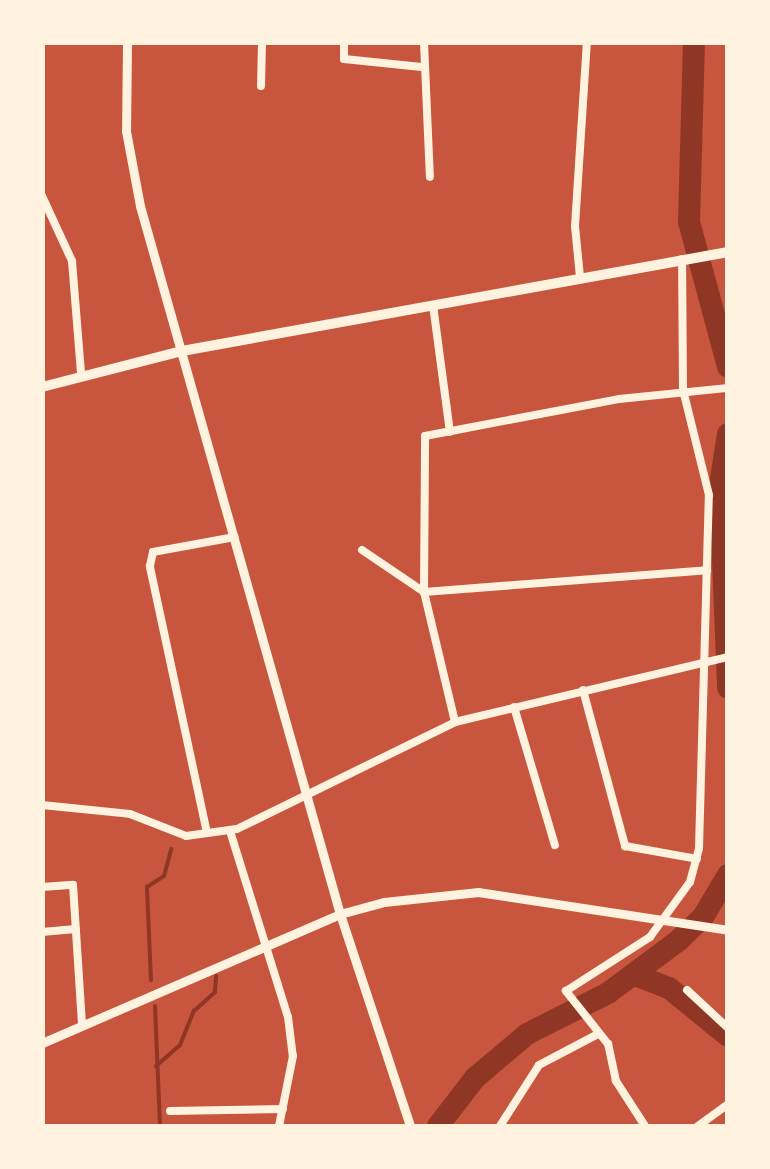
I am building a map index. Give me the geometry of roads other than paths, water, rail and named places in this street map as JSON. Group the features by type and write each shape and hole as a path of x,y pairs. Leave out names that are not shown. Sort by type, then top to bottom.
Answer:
{"main road":[{"path":"42,387 182,351 728,252"}],"street":[{"path":"127,42 124,101 130,163 340,914 410,1126"},
{"path":"261,86 262,42"},
{"path":"344,42 344,58 422,67"},
{"path":"424,42 422,67 430,177"},
{"path":"580,277 575,226 586,42"},
{"path":"42,196 72,261 81,374"},
{"path":"645,1126 616,1081 594,1032 566,991 650,937 666,917 696,859 710,659 709,495 683,390 684,259"},
{"path":"433,305 450,432"},
{"path":"455,722 424,592 425,436 683,390 726,388"},
{"path":"208,833 150,566 153,552 235,537"},
{"path":"362,550 424,592 708,570"},
{"path":"42,806 130,814 186,836 230,830 455,722 728,657"},
{"path":"583,690 625,846 696,859"},
{"path":"514,707 556,845"},
{"path":"230,830 268,945 293,1056 279,1126"},
{"path":"42,887 73,885 82,1025"},
{"path":"42,1043 340,914 384,902 478,892 666,917 722,929"},
{"path":"42,932 76,930"},
{"path":"687,990 728,1028"},
{"path":"500,1126 539,1065 594,1032"},
{"path":"698,1126 728,1104"},
{"path":"170,1110 284,1109"}],"waterway":[{"path":"694,42 689,222 728,367"},
{"path":"728,434 720,485 728,688"},
{"path":"151,980 147,887 164,876 171,849"},
{"path":"438,1126 475,1078 527,1034 608,993 679,940 703,917 728,875"},
{"path":"635,975 669,988 728,1036"},
{"path":"156,1066 180,1045 194,1011 215,992 216,976"},
{"path":"155,1006 160,1126"}]}
